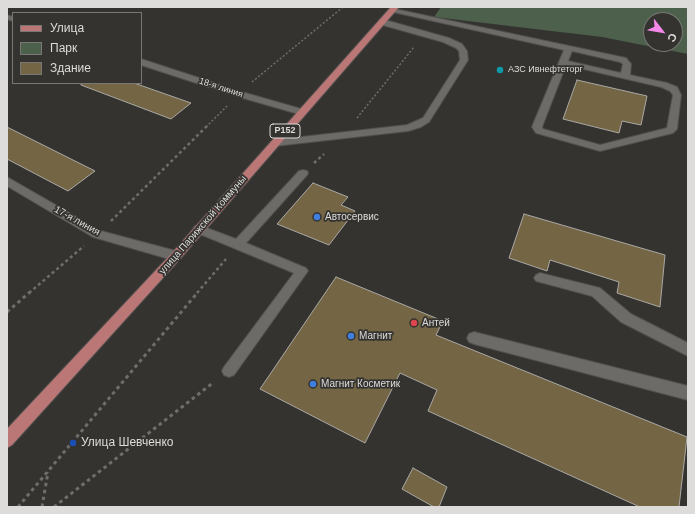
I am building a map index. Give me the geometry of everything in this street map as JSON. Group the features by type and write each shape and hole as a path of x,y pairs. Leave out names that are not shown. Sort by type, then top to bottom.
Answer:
{"main road":[{"name":"улица Парижской Коммуны","path":"7,440 176,256 394,8"}],"street":[{"path":"394,8 623,60 627,64 624,76"},
{"path":"275,143 408,128 418,125 426,120 464,60 463,51 453,43 382,22"},
{"path":"563,62 669,86 677,92 672,129 670,131 604,147 595,147 541,133 537,127 563,62 569,48"},
{"name":"18-я линия","path":"142,62 239,94 302,112"},
{"path":"238,245 303,173"},
{"name":"17-я линия","path":"7,180 97,234 176,256"},
{"path":"199,229 302,271 229,371"},
{"path":"540,278 596,292 626,318 688,350"},
{"path":"474,338 688,393"}],"path":[{"path":"7,312 97,234 239,94 343,7"},
{"path":"344,135 425,34"},
{"path":"18,507 238,245"},
{"path":"54,507 229,371"},
{"path":"42,507 48,472"}],"green space":[{"path":"441,7 688,7 688,54 678,52 683,52 683,12 643,12 643,45 602,37 434,17"}],"building":[{"path":"577,80 647,96 641,125 622,121 619,133 563,119"},
{"path":"137,84 191,103 171,119 81,85"},
{"path":"7,127 95,171 68,191 7,159"},
{"name":"Автосервис","path":"313,183 348,197 341,205 355,211 329,245 277,224"},
{"path":"524,214 665,255 660,307 617,293 619,282 550,260 547,271 509,258"},
{"path":"336,277 443,321 436,335 687,437 679,507 640,507 428,411 437,390 400,373 365,443 260,389"},
{"path":"413,468 447,487 439,507 434,507 402,489"}],"place":[{"name":"АЗС Ивнефтеторг","path":"500,70"},
{"name":"Автосервис","path":"317,217"},
{"name":"Антей","path":"414,323"},
{"name":"Магнит","path":"351,336"},
{"name":"Магнит Косметик","path":"313,384"},
{"name":"Улица Шевченко","path":"73,443"}]}
